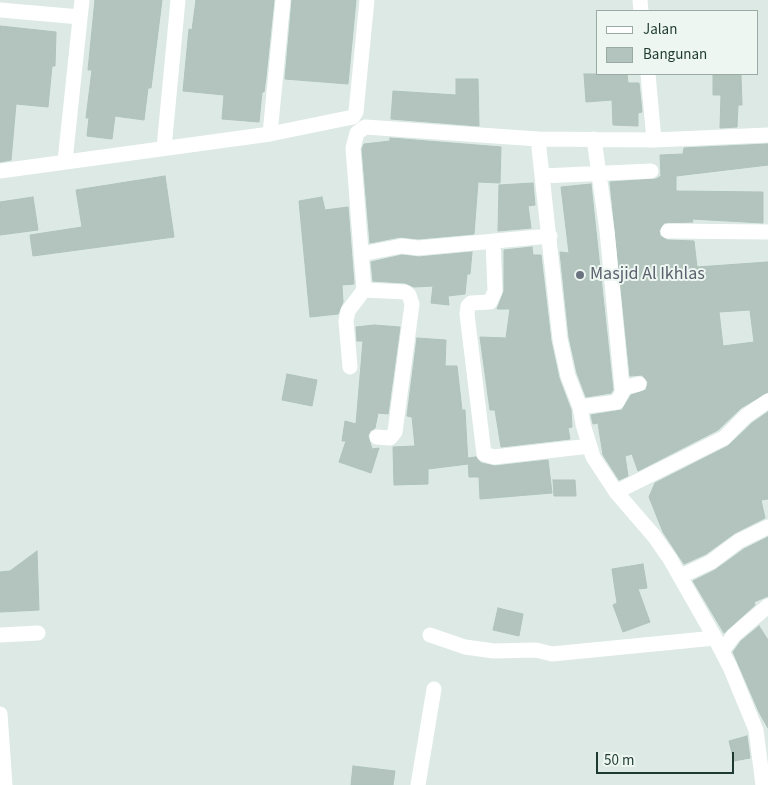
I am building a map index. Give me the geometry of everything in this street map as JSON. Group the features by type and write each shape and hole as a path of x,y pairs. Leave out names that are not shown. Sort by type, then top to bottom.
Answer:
{"street":[{"path":"65,161 82,0"},
{"path":"164,148 178,0"},
{"path":"270,134 283,0"},
{"path":"0,170 270,134 353,117 356,112 368,0"},
{"path":"7,7 80,17"},
{"path":"648,75 654,140"},
{"path":"350,367 346,320 348,311 364,290 353,148 354,140 361,128 538,139 654,140 768,135"},
{"path":"538,139 560,339 568,376 580,407 593,457 616,492 654,536 681,576 718,644 756,730 763,785"},
{"path":"580,407 617,402 632,386 622,388 609,250 594,139"},
{"path":"542,176 598,175 651,171"},
{"path":"668,232 768,232"},
{"path":"362,254 402,246 418,248 550,236"},
{"path":"493,241 495,291 490,302 471,302 468,306 467,314 484,454 494,456 590,446"},
{"path":"364,290 405,292 409,295 412,304 395,432 390,438 377,437"},
{"path":"616,492 724,438 746,416 768,402"},
{"path":"681,576 711,562 739,541 768,527"},
{"path":"430,635 465,648 494,651 536,650 552,654 718,644 734,634 768,606"},
{"path":"0,635 38,633"},
{"path":"418,785 434,688"},
{"path":"0,714 5,785"}],"building":[{"path":"95,0 162,0 151,88 148,88 144,120 115,116 112,139 87,136 89,118 86,118 92,70 88,70"},
{"path":"196,0 274,0 259,122 222,119 224,95 183,91 189,29 192,30"},
{"path":"292,0 356,0 348,84 285,79"},
{"path":"0,26 56,32 55,66 52,66 48,107 16,104 11,160 0,162"},
{"path":"584,74 627,75 628,83 639,83 642,112 638,113 638,126 613,125 612,100 586,102"},
{"path":"713,75 741,75 742,105 738,105 737,127 720,128 721,95 713,95"},
{"path":"456,79 478,79 479,126 391,119 393,91 456,95"},
{"path":"390,138 501,147 500,183 478,182 474,234 418,239 400,237 370,243 362,149 364,144 390,141"},
{"path":"768,144 768,165 676,176 676,191 763,192 763,223 692,219 693,222 664,223 659,231 660,236 667,240 694,241 697,267 768,262 768,392 741,408 718,430 638,471 632,454 625,456 628,476 619,480 603,455 598,423 593,424 591,415 622,410 631,395 646,390 648,382 642,375 630,376 610,182 656,179 661,176 660,155 683,154 684,148","holes":["750,310 754,342 723,346 719,312"]},
{"path":"165,176 174,237 33,256 30,235 82,227 76,190"},
{"path":"533,183 535,205 528,206 531,228 498,231 499,185"},
{"path":"591,184 613,390 611,393 586,397 577,373 569,337 560,252 569,253 561,187"},
{"path":"33,197 38,230 0,235 0,202"},
{"path":"322,197 325,210 348,207 354,284 342,285 343,302 338,314 310,317 299,201"},
{"path":"532,247 533,255 541,255 551,341 559,378 571,410 572,427 568,428 570,439 501,447 495,410 490,410 480,337 506,338 510,309 497,309 504,291 504,250"},
{"path":"472,252 470,274 467,274 465,294 448,296 449,305 431,303 433,286 414,287 405,283 373,281 371,262 402,255 419,257"},
{"path":"374,325 400,327 388,414 378,413 375,428 370,431 368,436 372,449 379,448 371,473 339,462 346,441 342,441 345,421 356,424 363,341 357,341 356,327"},
{"path":"417,338 446,340 445,366 457,366 462,410 465,410 468,464 428,469 428,484 394,485 393,447 415,446 412,417 407,416"},
{"path":"287,374 317,380 312,406 282,400"},
{"path":"768,412 768,499 761,500 765,518 735,533 706,554 684,564 663,532 649,497 655,483 728,446 752,423"},
{"path":"476,457 481,463 495,466 548,460 552,493 480,499 479,477 469,477 468,458"},
{"path":"553,480 575,480 576,496 554,496"},
{"path":"768,537 768,596 754,602 755,605 724,633 693,581 715,570 744,549"},
{"path":"37,551 39,610 0,612 0,572 10,571"},
{"path":"643,564 647,588 638,589 650,622 623,632 613,605 617,603 612,569"},
{"path":"498,608 523,614 519,636 493,630"},
{"path":"759,626 768,640 768,728 733,652 741,641"},
{"path":"747,736 750,758 734,761 729,741"},
{"path":"353,766 395,771 393,785 351,785"}],"place":[{"name":"Masjid Al Ikhlas","path":"580,275"}]}
